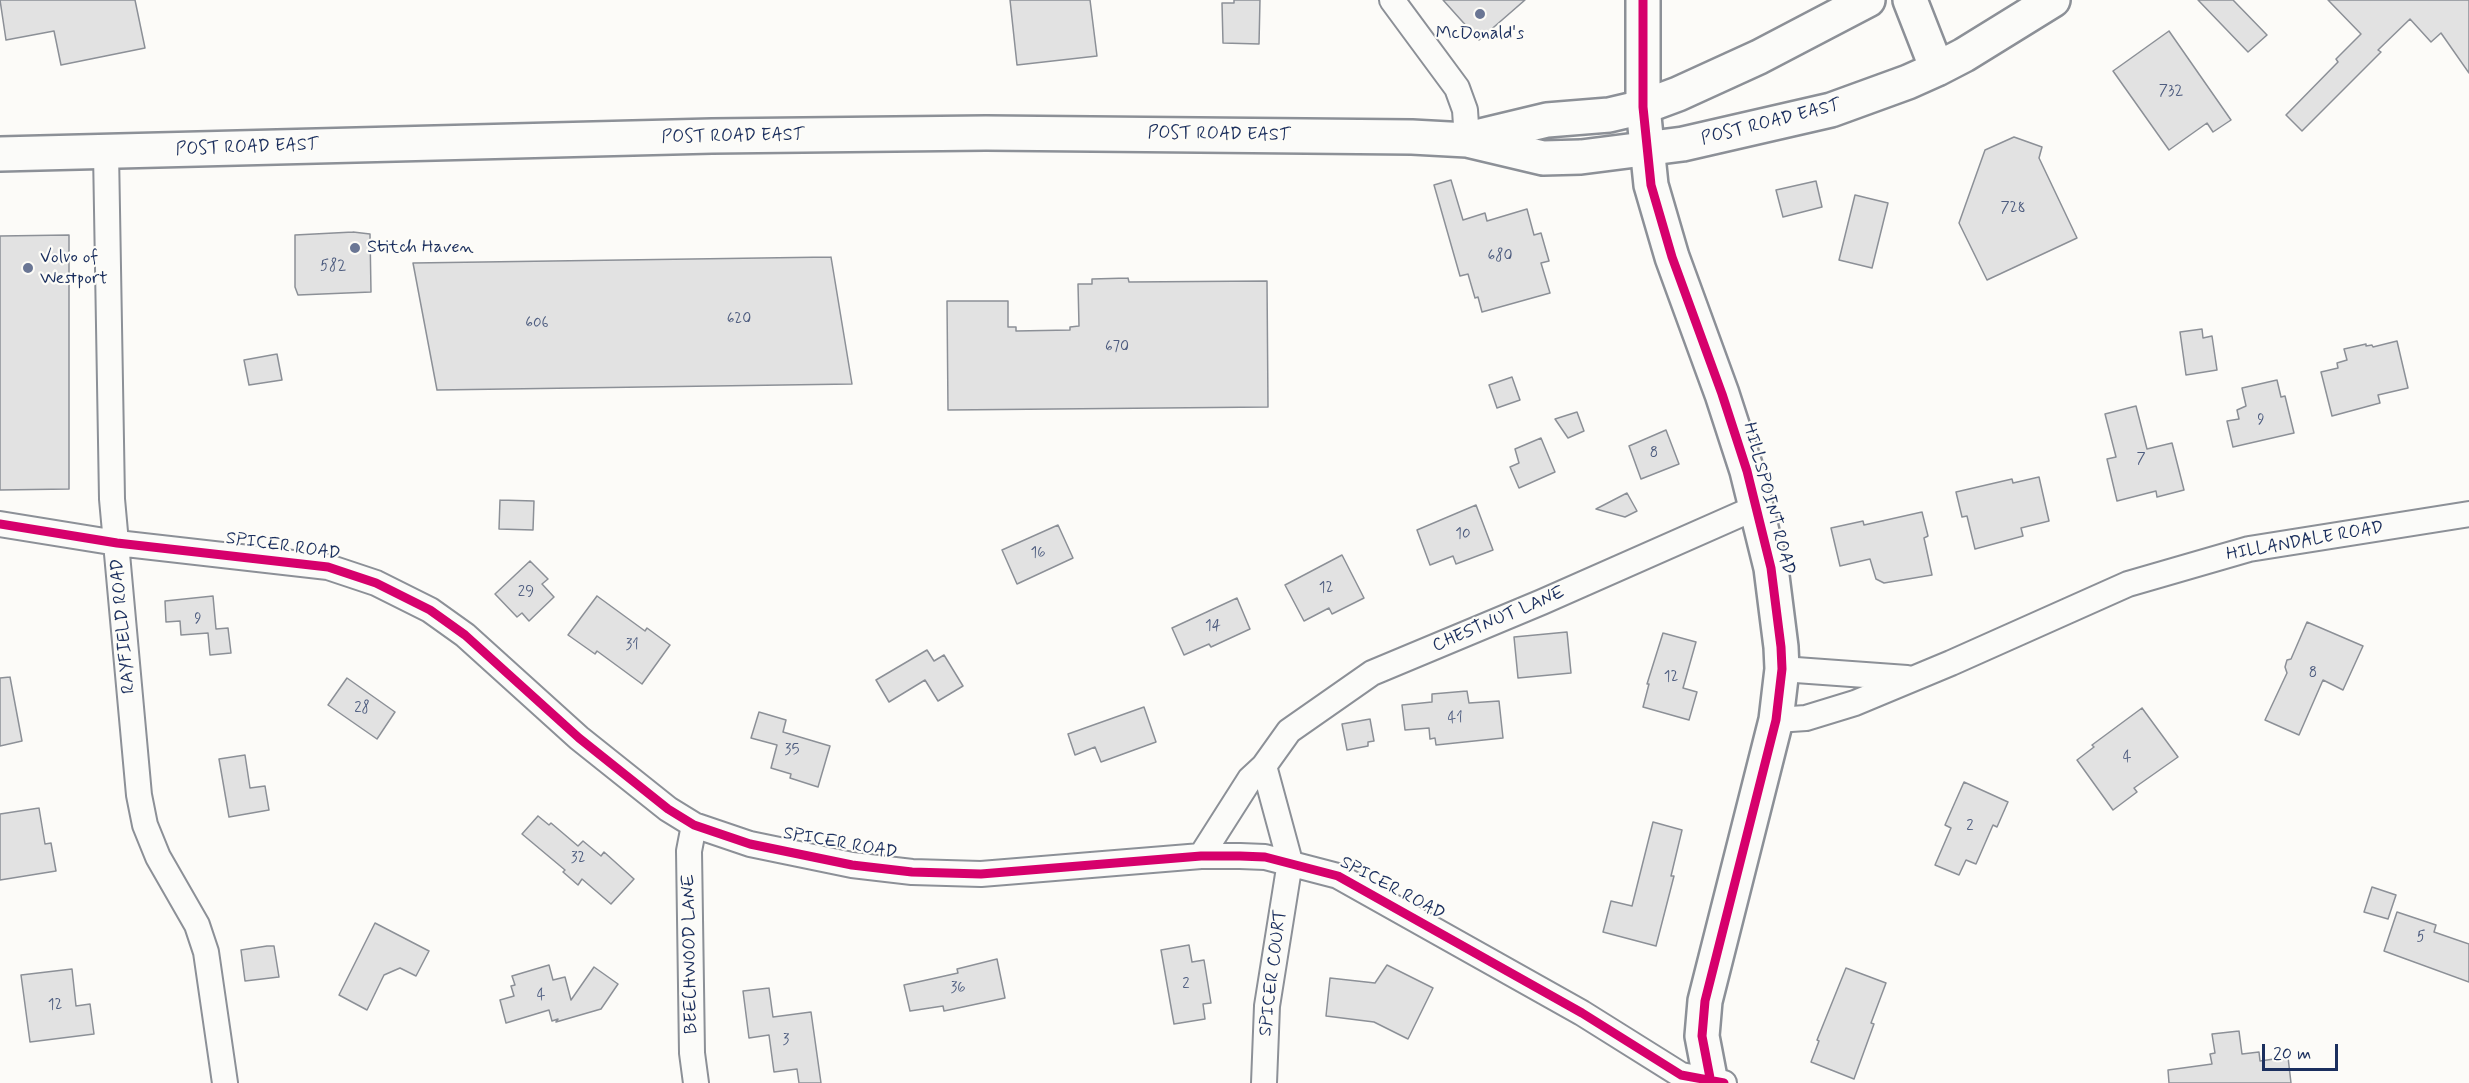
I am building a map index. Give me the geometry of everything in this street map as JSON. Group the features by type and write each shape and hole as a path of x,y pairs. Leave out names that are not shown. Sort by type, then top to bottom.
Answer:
{"main road":[{"name":"HILLSPOINT ROAD","path":"1643,0 1643,106 1651,184 1672,257 1722,394 1757,507 1776,599 1782,669 1776,720 1705,1001 1702,1036 1715,1082"},
{"name":"POST ROAD EAST","path":"1467,140 1547,120 1609,115 1678,94 1759,57 1868,0"},
{"path":"1910,0 1936,69"},
{"name":"POST ROAD EAST","path":"0,154 701,137 986,133 1320,136 1467,140 1543,158 1581,158 1646,151 1728,136 1832,110 1908,82 1936,69 1974,49 2053,0"}],"street":[{"path":"1392,0 1457,88 1465,110 1467,140"},
{"name":"RAYFIELD ROAD","path":"106,152 112,499 139,795 145,825 158,857 197,925 206,952 225,1083"},
{"name":"CHESTNUT LANE","path":"1201,856 1250,779 1264,766 1288,731 1372,674 1757,507"},
{"name":"HILLANDALE ROAD","path":"1776,720 1818,715 1912,679 2128,584 2249,549 2469,514"},
{"name":"SPICER ROAD","path":"0,524 117,543 328,567 393,590 430,610 465,635 606,760 668,809 694,825 750,844 852,865 912,872 981,874 1201,856 1265,856 1338,876 1581,1013 1681,1075 1715,1082"},
{"name":"HILLANDALE ROAD","path":"1782,669 1912,679"},
{"path":"1264,766 1290,862"},
{"name":"BEECHWOOD LANE","path":"694,825 689,851 692,1053 696,1083"},
{"name":"SPICER COURT","path":"1264,1083 1268,1006 1290,862"}],"building":[{"path":"0,0 135,0 145,48 61,65 54,31 6,40"},
{"path":"1010,0 1090,0 1097,56 1017,65"},
{"path":"1234,0 1260,0 1259,44 1223,43 1222,3 1234,3"},
{"path":"1443,0 1525,0 1479,40"},
{"path":"2198,0 2233,0 2267,35 2248,52"},
{"path":"2328,0 2469,0 2469,73 2441,33 2431,42 2410,19 2378,50 2381,52 2302,131 2286,115 2338,62 2336,59 2361,34"},
{"path":"2169,31 2231,120 2213,132 2207,123 2169,150 2113,71"},
{"path":"2014,137 2042,147 2039,158 2077,238 1987,280 1959,223 1985,150"},
{"path":"1451,180 1463,220 1485,213 1487,221 1527,209 1534,235 1541,233 1549,261 1541,263 1550,293 1482,312 1468,274 1460,276 1434,185"},
{"path":"1816,181 1822,207 1783,217 1776,190"},
{"path":"1855,195 1888,203 1872,268 1839,260"},
{"path":"353,232 370,234 371,292 298,295 295,287 295,235"},
{"path":"69,235 69,489 0,490 0,236"},
{"path":"831,257 852,384 437,390 413,263"},
{"path":"1128,278 1129,282 1267,281 1268,407 948,410 947,301 1008,301 1008,327 1016,327 1016,331 1070,330 1070,327 1079,326 1078,284 1092,284 1092,279"},
{"path":"2202,329 2203,338 2212,336 2217,370 2186,375 2180,332"},
{"path":"2397,341 2408,388 2378,395 2380,403 2332,416 2321,372 2338,368 2337,363 2347,360 2344,349 2366,344 2366,346 2372,345 2373,347"},
{"path":"277,354 282,380 249,385 244,360"},
{"path":"1512,377 1520,400 1497,408 1489,385"},
{"path":"2277,380 2281,397 2285,396 2294,433 2233,447 2227,421 2239,419 2237,410 2246,406 2242,388"},
{"path":"2136,406 2147,449 2172,443 2184,490 2157,497 2156,491 2117,501 2107,459 2116,457 2105,414"},
{"path":"1577,412 1584,431 1568,438 1555,419"},
{"path":"1666,430 1679,464 1641,479 1629,446"},
{"path":"1541,438 1555,472 1519,488 1510,467 1519,463 1515,449"},
{"path":"2039,477 2049,521 2021,528 2023,536 1975,549 1967,516 1962,517 1956,492 2012,479 2013,483"},
{"path":"1627,493 1637,511 1625,517 1596,509"},
{"path":"500,500 534,501 533,530 499,529"},
{"path":"1476,505 1493,550 1456,564 1453,556 1430,565 1417,530"},
{"path":"1922,512 1928,536 1924,538 1932,575 1884,583 1876,579 1870,559 1840,566 1831,528 1863,521 1864,525"},
{"path":"1058,525 1073,558 1017,584 1002,550"},
{"path":"1342,555 1364,598 1332,614 1329,608 1304,621 1285,585"},
{"path":"530,561 548,579 542,584 554,597 529,621 522,613 517,617 495,594"},
{"path":"213,596 216,629 228,628 231,653 210,655 208,633 181,635 180,621 166,622 165,601"},
{"path":"597,596 645,631 647,628 670,645 642,684 597,651 595,654 568,635"},
{"path":"1237,598 1250,629 1211,647 1209,644 1184,655 1172,628"},
{"path":"2307,622 2363,646 2343,690 2323,680 2299,735 2265,720 2287,673 2285,667 2287,660 2291,659"},
{"path":"1567,632 1571,673 1518,678 1514,637"},
{"path":"1663,633 1696,642 1683,688 1697,692 1689,720 1643,707 1649,684 1647,684"},
{"path":"927,650 934,661 944,655 963,686 938,701 925,680 889,702 876,680"},
{"path":"10,677 22,741 0,746 0,678"},
{"path":"347,678 395,712 377,739 328,705"},
{"path":"1467,691 1469,703 1499,701 1503,738 1436,745 1435,738 1430,739 1429,728 1405,730 1402,705 1432,702 1432,694"},
{"path":"1144,707 1156,742 1101,762 1095,747 1075,755 1068,734"},
{"path":"2142,708 2178,757 2134,788 2137,792 2113,810 2077,760 2094,747 2092,745"},
{"path":"759,712 786,720 783,732 830,746 818,787 790,778 791,774 771,768 777,745 751,738"},
{"path":"1370,719 1374,741 1368,742 1368,746 1347,750 1342,724"},
{"path":"245,755 250,788 265,786 269,810 229,817 219,759"},
{"path":"1964,782 2008,802 1997,827 1993,825 1976,864 1966,860 1959,875 1935,865 1951,828 1945,825"},
{"path":"39,808 45,844 51,843 56,871 0,880 0,814"},
{"path":"538,816 549,825 551,823 578,846 583,841 601,856 604,852 634,879 611,904 582,879 578,885 563,872 565,870 522,834"},
{"path":"1653,822 1682,830 1671,876 1674,876 1656,946 1603,932 1611,901 1632,906"},
{"path":"2372,887 2396,895 2388,919 2364,912"},
{"path":"2397,912 2436,925 2434,932 2469,944 2469,982 2384,951"},
{"path":"375,923 429,951 416,976 400,968 384,975 367,1010 339,995"},
{"path":"1189,945 1192,962 1204,960 1211,1003 1203,1004 1205,1019 1174,1024 1161,950"},
{"path":"274,946 279,977 245,981 241,950"},
{"path":"997,959 1005,998 944,1011 943,1006 910,1011 904,985 958,973 957,969"},
{"path":"549,965 553,980 565,977 571,1000 594,967 618,984 601,1009 556,1022 558,1019 552,1021 549,1010 506,1023 500,1000 514,996 511,986 515,985 512,976"},
{"path":"1387,965 1433,988 1408,1039 1374,1022 1326,1016 1330,978 1375,983"},
{"path":"1846,968 1886,983 1854,1079 1811,1062 1819,1041 1817,1040"},
{"path":"72,969 76,1006 90,1004 94,1034 30,1042 21,975"},
{"path":"769,988 773,1017 811,1012 821,1083 799,1083 797,1069 774,1072 769,1035 749,1038 743,991"},
{"path":"2239,1031 2242,1054 2259,1052 2260,1061 2288,1057 2291,1083 2169,1083 2168,1070 2212,1064 2210,1054 2215,1053 2212,1034"}],"cycle path":[{"path":"1643,0 1643,107 1651,185 1672,257 1722,394 1747,471 1771,568 1781,647 1782,669 1776,720 1705,1001 1702,1036 1711,1083"},
{"path":"0,524 117,543 328,567 376,583 430,610 465,635 579,738 668,809 694,825 750,844 852,865 912,872 981,874 1201,856 1240,856 1265,857 1338,876 1582,1013 1681,1075 1724,1083"}],"place":[{"name":"McDonald's","path":"1480,14"},
{"name":"Stitch Haven","path":"355,248"},
{"name":"Volvo of Westport","path":"28,268"}]}
